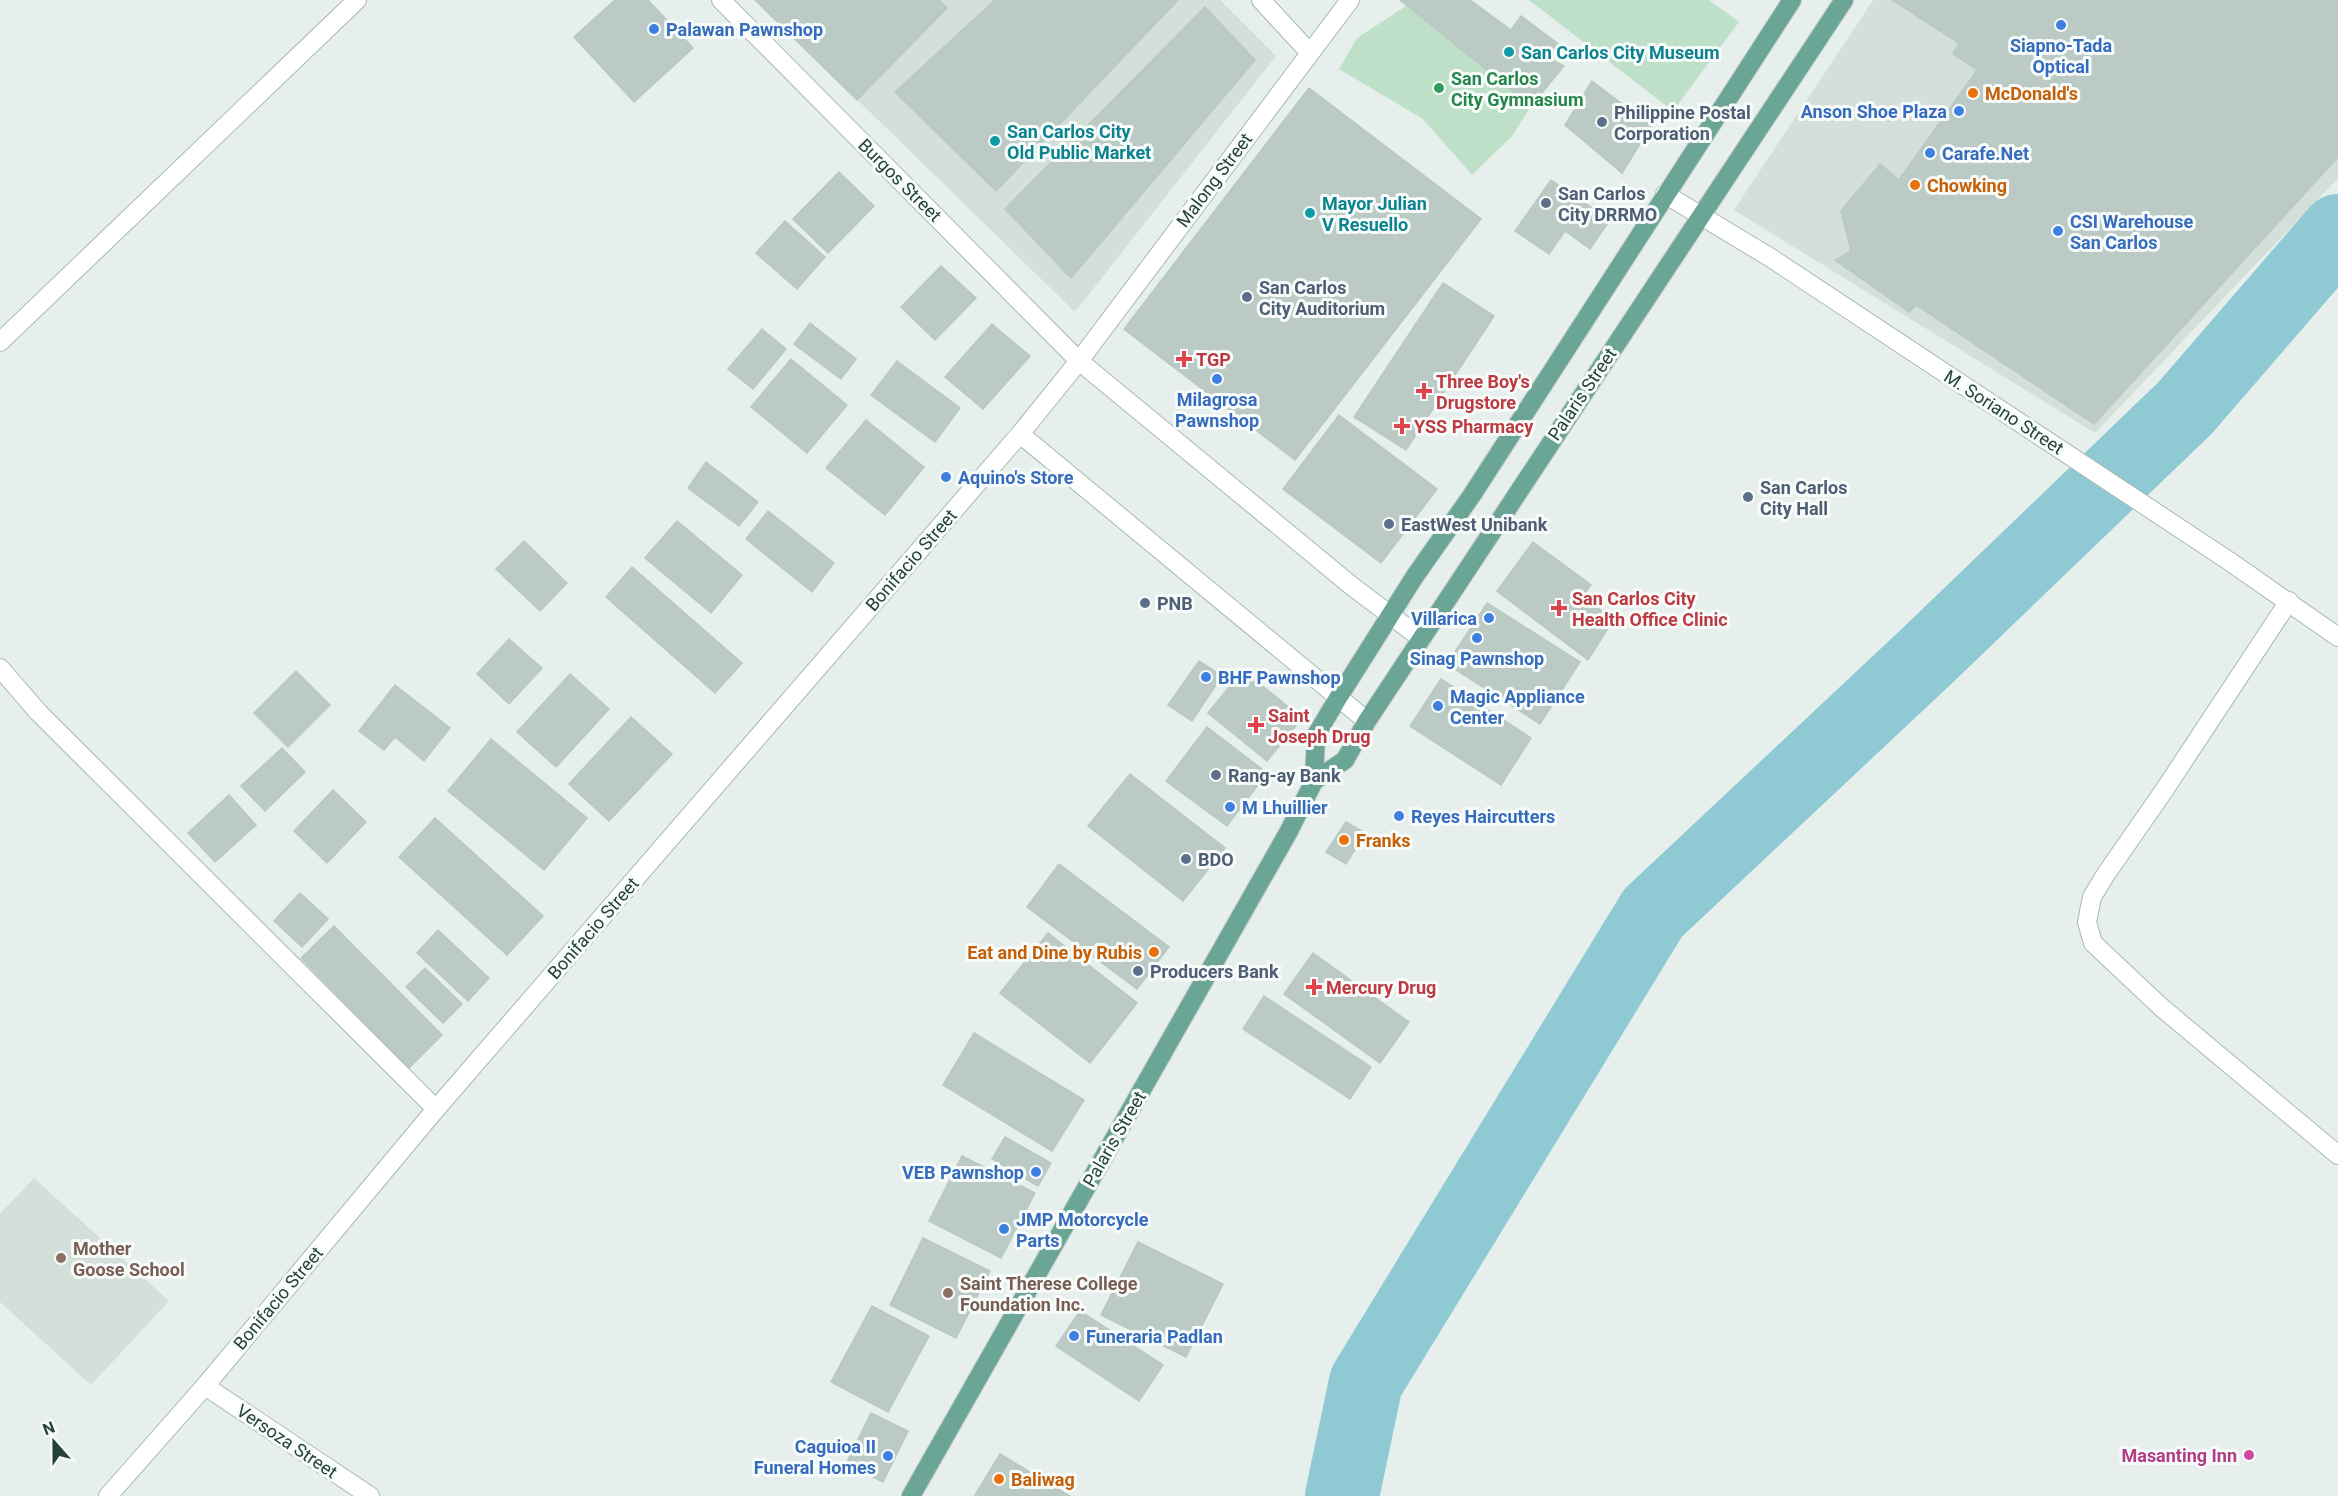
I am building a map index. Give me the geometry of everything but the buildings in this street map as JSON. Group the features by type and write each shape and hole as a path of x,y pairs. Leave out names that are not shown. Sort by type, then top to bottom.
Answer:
{"main road":[{"name":"Palaris Street","path":"911,1496 1289,831 1314,782 1316,735 1415,576 1446,535 1792,0"},
{"name":"Palaris Street","path":"1314,782 1345,760 1367,721 1844,0"}],"street":[{"path":"0,342 357,0"},
{"name":"Burgos Street","path":"721,0 1079,361 1390,616 1422,639"},
{"path":"1261,0 1309,52"},
{"name":"Malong Street","path":"1079,361 1350,0"},
{"name":"M. Soriano Street","path":"1665,194 1701,214 2056,446 2289,601 2338,637"},
{"name":"Bonifacio Street","path":"108,1496 205,1386 436,1109 1020,434 1079,361"},
{"path":"1020,434 1367,721"},
{"path":"2289,601 2106,874 2092,897 2087,922 2093,943 2161,1007 2338,1155"},
{"path":"0,668 38,712 436,1109"},
{"name":"Versoza Street","path":"205,1386 370,1496"}],"shaded area":[{"name":"San Carlos City Old Public Market","path":"755,0 1220,0 1276,56 1075,312"},
{"name":"CSI Warehouse San Carlos","path":"1873,0 2338,0 2338,178 2095,433 1734,210"},
{"name":"Mother Goose School","path":"34,1178 169,1301 91,1385 0,1302 0,1214"}],"green space":[{"path":"1529,0 1709,0 1739,22 1673,111"},
{"name":"San Carlos City Gymnasium","path":"1406,6 1531,106 1512,136 1472,175 1423,119 1339,69 1357,38"}],"waterway":[{"path":"1342,1496 1366,1382 1653,913 1928,655 2185,408 2338,231"}],"place":[{"name":"Siapno-Tada Optical","path":"2061,25"},
{"name":"Palawan Pawnshop","path":"654,29"},
{"name":"San Carlos City Museum","path":"1509,52"},
{"name":"San Carlos City Gymnasium","path":"1439,88"},
{"name":"McDonald's","path":"1973,93"},
{"name":"Anson Shoe Plaza","path":"1959,111"},
{"name":"Philippine Postal Corporation","path":"1602,122"},
{"name":"San Carlos City Old Public Market","path":"995,141"},
{"name":"Carafe.Net","path":"1930,153"},
{"name":"Chowking","path":"1915,185"},
{"name":"San Carlos City DRRMO","path":"1546,203"},
{"name":"Mayor Julian V Resuello","path":"1310,213"},
{"name":"CSI Warehouse San Carlos","path":"2058,231"},
{"name":"San Carlos City Auditorium","path":"1247,297"},
{"name":"TGP","path":"1184,359"},
{"name":"Milagrosa Pawnshop","path":"1217,379"},
{"name":"Three Boy's Drugstore","path":"1424,391"},
{"name":"YSS Pharmacy","path":"1402,426"},
{"name":"Aquino's Store","path":"946,477"},
{"name":"San Carlos City Hall","path":"1748,497"},
{"name":"EastWest Unibank","path":"1389,524"},
{"name":"PNB","path":"1145,603"},
{"name":"San Carlos City Health Office Clinic","path":"1559,608"},
{"name":"Villarica","path":"1489,618"},
{"name":"Sinag Pawnshop","path":"1477,638"},
{"name":"BHF Pawnshop","path":"1206,677"},
{"name":"Magic Appliance Center","path":"1438,706"},
{"name":"Saint Joseph Drug","path":"1256,725"},
{"name":"Rang-ay Bank","path":"1216,775"},
{"name":"M Lhuillier","path":"1230,807"},
{"name":"Reyes Haircutters","path":"1399,816"},
{"name":"Franks","path":"1344,840"},
{"name":"BDO","path":"1186,859"},
{"name":"Eat and Dine by Rubis","path":"1154,952"},
{"name":"Producers Bank","path":"1138,971"},
{"name":"Mercury Drug","path":"1314,987"},
{"name":"VEB Pawnshop","path":"1036,1172"},
{"name":"JMP Motorcycle Parts","path":"1004,1229"},
{"name":"Mother Goose School","path":"61,1258"},
{"name":"Saint Therese College Foundation Inc.","path":"948,1293"},
{"name":"Funeraria Padlan","path":"1074,1336"},
{"name":"Masanting Inn","path":"2249,1455"},
{"name":"Caguioa II Funeral Homes","path":"888,1456"},
{"name":"Baliwag","path":"999,1479"}]}
